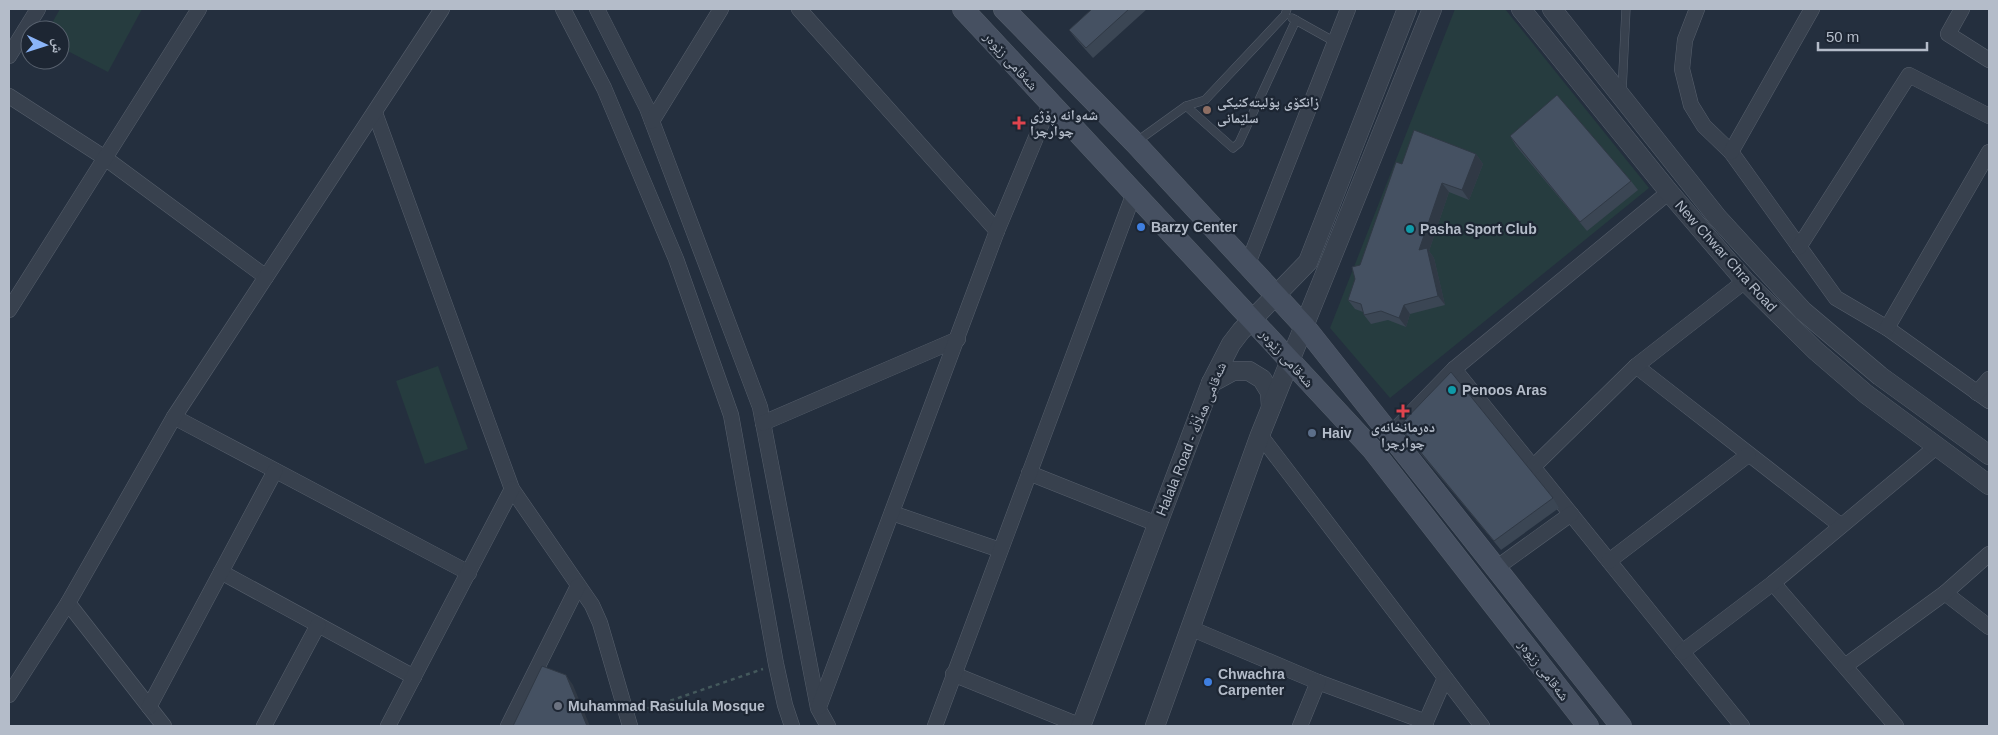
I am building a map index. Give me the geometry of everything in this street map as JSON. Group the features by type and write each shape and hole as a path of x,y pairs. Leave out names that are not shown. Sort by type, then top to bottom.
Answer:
{"main road":[{"name":"شەقامی زێوەر","path":"963,9 1372,449 1588,726"},
{"name":"شەقامی زێوەر","path":"1004,9 1135,143 1305,327 1621,726"}],"street":[{"path":"9,56 38,9"},
{"path":"10,303 200,9"},
{"path":"9,695 68,603 174,417 442,9"},
{"path":"563,9 604,88 676,259 731,415 776,664 792,726"},
{"path":"597,9 652,121 760,407 818,708 828,726"},
{"path":"652,121 721,9"},
{"path":"799,9 997,231"},
{"path":"1247,266 1348,9"},
{"name":"Halala Road - شەقامی هەڵاڵە","path":"1081,726 1211,383 1232,344 1252,318 1277,296 1308,262 1407,9"},
{"path":"1155,726 1260,434 1305,327 1432,9"},
{"name":"New Chwar Chra Road","path":"1521,9 1668,192 1745,281 1816,351 1866,394 1989,485"},
{"name":"New Chwar Chra Road","path":"1552,9 1622,99 1724,224 1803,311 1880,376 1989,455"},
{"path":"1731,152 1812,9"},
{"path":"1962,9 1948,34 1989,60"},
{"path":"1697,10 1685,40 1682,69 1686,90 1696,115 1704,126 1731,152 1798,248 1836,298 1887,328 1983,397 1989,379"},
{"path":"1798,248 1909,74 1989,116"},
{"path":"9,96 105,158 266,277"},
{"path":"818,708 997,231 1050,104"},
{"path":"375,113 512,490 592,605 600,623 629,721"},
{"path":"1887,328 1989,152"},
{"path":"1390,435 1454,368 1668,192"},
{"path":"934,726 1134,193"},
{"path":"676,259 701,251"},
{"path":"1533,467 1636,366 1745,281"},
{"path":"762,423 958,339"},
{"path":"1636,366 1840,526"},
{"path":"1454,368 1742,726"},
{"path":"1211,383 1233,371 1249,371 1262,379 1270,392 1271,407"},
{"path":"174,417 469,573"},
{"path":"1260,434 1482,726"},
{"path":"1682,652 1773,583 1936,447"},
{"path":"1609,561 1748,455"},
{"path":"149,707 274,470"},
{"path":"1029,473 1156,524"},
{"path":"388,726 512,490"},
{"path":"892,512 1000,550"},
{"path":"1496,568 1571,514"},
{"path":"1845,666 1945,593 1989,554"},
{"path":"221,572 414,677"},
{"path":"1773,583 1896,726"},
{"path":"508,726 578,586"},
{"path":"1945,593 1989,627"},
{"path":"68,603 164,726"},
{"path":"264,726 318,625"},
{"path":"1190,628 1318,682 1425,724 1445,678"},
{"path":"953,674 1081,726"},
{"path":"1300,726 1318,682"}],"lane":[{"path":"1622,99 1626,9"},
{"path":"1135,143 1186,106 1205,100 1286,12 1296,20 1335,42"},
{"path":"1186,106 1233,148 1240,143 1296,20"}],"path":[{"path":"629,721 776,664"}],"green space":[{"path":"60,9 142,9 108,72 70,52 70,20 54,20"},
{"path":"1455,9 1505,9 1649,188 1390,398 1330,328"},
{"path":"438,366 468,449 425,464 396,381"}],"building":[{"path":"1092,9 1129,9 1086,48 1069,30"},
{"path":"1557,95 1631,181 1580,222 1510,136"},
{"name":"Pasha Sport Club","path":"1414,130 1476,154 1462,190 1442,183 1419,250 1427,248 1438,296 1404,305 1399,318 1381,311 1364,315 1361,304 1348,300 1355,279 1352,267 1360,265 1396,162 1402,164"},
{"path":"1451,372 1553,498 1494,541 1399,426"},
{"name":"Muhammad Rasulula Mosque","path":"542,666 566,675 587,726 513,726"}],"place":[{"name":"زانکۆی پۆلیتەکنیکی سلێمانی","path":"1207,110"},
{"name":"شەوانە ڕۆژی چوارچرا","path":"1019,123"},
{"name":"Barzy Center","path":"1141,227"},
{"name":"Pasha Sport Club","path":"1410,229"},
{"name":"Penoos Aras","path":"1452,390"},
{"name":"دەرمانخانەی چوارچرا","path":"1403,411"},
{"name":"Haiv","path":"1312,433"},
{"name":"Chwachra Carpenter","path":"1208,682"},
{"name":"Muhammad Rasulula Mosque","path":"558,706"}]}
